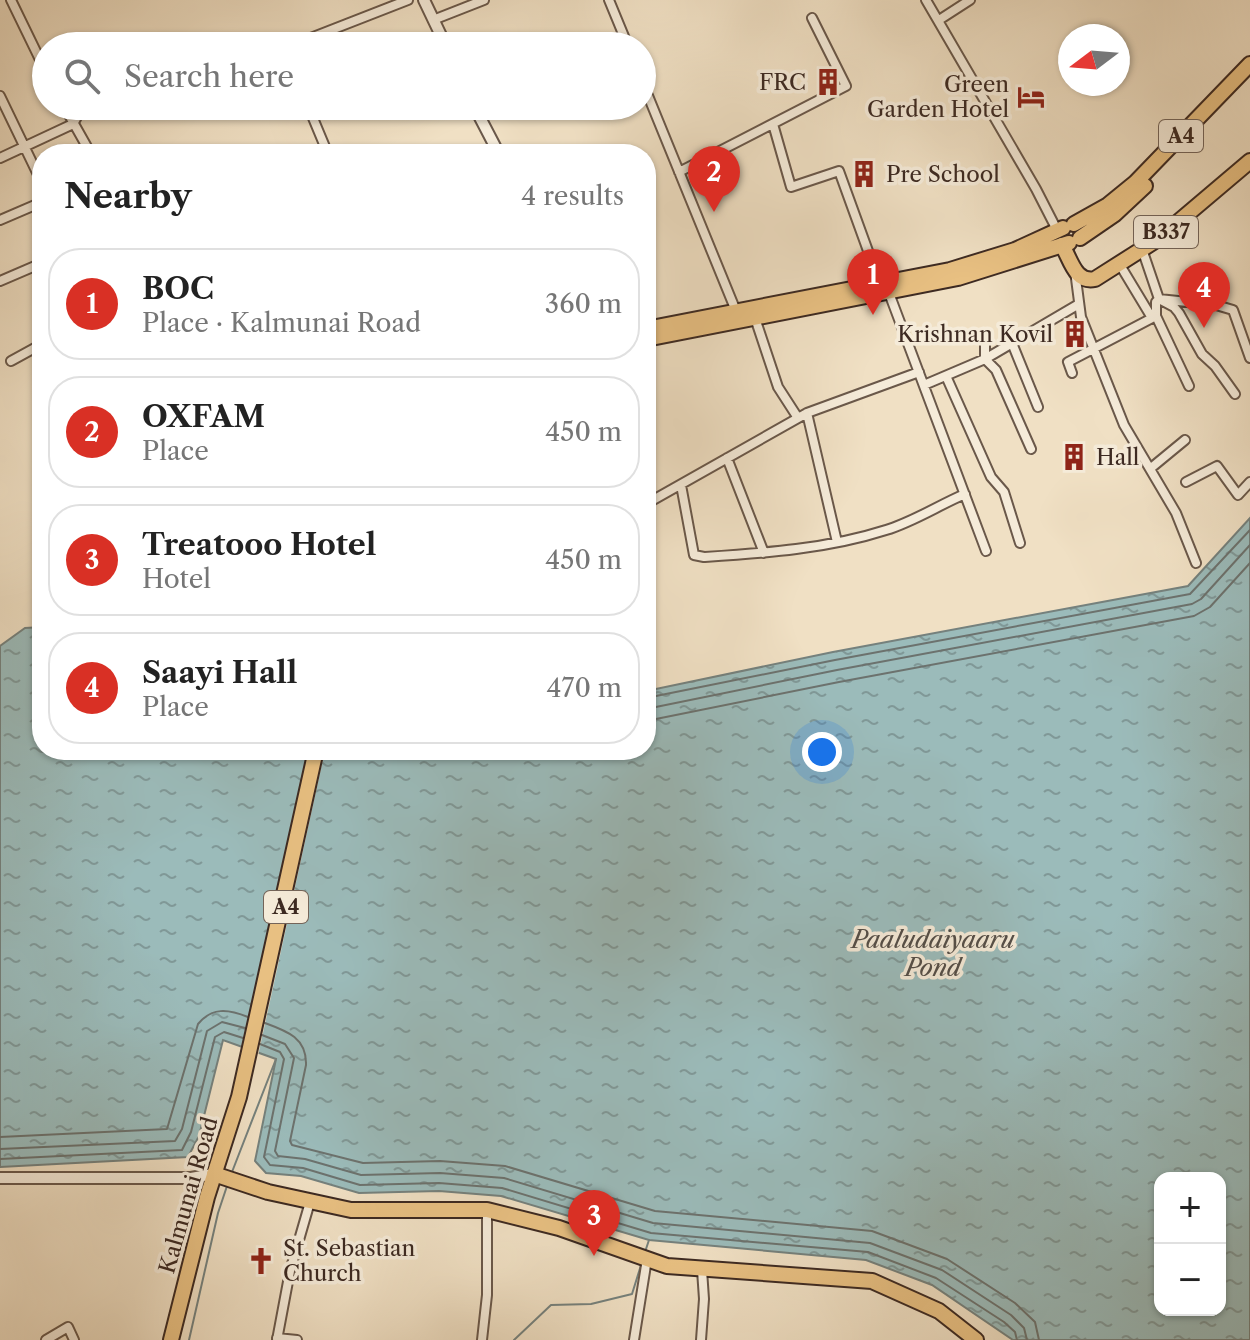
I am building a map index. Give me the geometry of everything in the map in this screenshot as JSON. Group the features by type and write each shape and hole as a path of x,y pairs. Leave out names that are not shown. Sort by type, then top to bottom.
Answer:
{"main road":[{"name":"A4","path":"1068,236 1135,183 1250,64"},
{"name":"A4","path":"656,337 884,289 1068,236 1115,214 1142,190 1250,75"},
{"name":"B337","path":"1074,268 1081,278 1089,281 1120,265 1158,239 1248,165"},
{"path":"1068,236 1074,268"},
{"name":"A4","path":"656,327 736,311 884,289"},
{"name":"Kalmunai Road","path":"180,1340 202,1232 250,1063 317,760"},
{"path":"218,1171 227,1173 239,1183 351,1210 487,1210 559,1228 667,1266 872,1281 939,1311 976,1340"},
{"name":"Kalmunai Road","path":"171,1340 207,1197 218,1171"}],"street":[{"path":"11,0 32,43"},
{"path":"326,32 408,0"},
{"path":"424,0 439,32"},
{"path":"433,20 484,0"},
{"path":"609,0 622,32"},
{"path":"926,0 1036,189 1068,236"},
{"path":"939,20 970,0"},
{"path":"679,172 846,86 812,18"},
{"path":"0,96 32,159"},
{"path":"656,115 736,311"},
{"path":"71,120 85,144"},
{"path":"0,158 73,124 75,120"},
{"path":"314,120 324,144"},
{"path":"481,120 494,144"},
{"path":"773,124 791,187 839,171 986,551"},
{"path":"0,220 32,206"},
{"path":"1142,249 1159,299 1179,313 1202,354 1235,394"},
{"path":"1120,265 1154,317 1189,386"},
{"path":"0,281 32,267"},
{"path":"1074,268 1079,304 1124,425 1176,513 1196,563"},
{"path":"1195,287 1201,304"},
{"path":"1159,299 1233,310 1250,358"},
{"path":"1154,317 1159,299"},
{"path":"924,385 985,359 1079,304"},
{"path":"1072,373 1068,362 1154,317"},
{"path":"755,318 778,387 798,418"},
{"path":"985,338 985,359 996,370 1031,449"},
{"path":"1012,343 1038,407"},
{"path":"11,361 11,358 32,349"},
{"path":"656,499 807,413 919,372"},
{"path":"946,376 991,477 1004,492 1020,543"},
{"path":"807,413 837,542"},
{"path":"1151,468 1185,440"},
{"path":"727,458 764,553"},
{"path":"1186,482 1217,466 1238,495 1250,482"},
{"path":"681,485 694,555 704,557 764,553 889,530 965,494"},
{"path":"0,1178 178,1177 218,1171"},
{"path":"178,1177 198,1186 207,1197"},
{"path":"297,1340 277,1339 290,1271 310,1202"},
{"path":"482,1340 487,1295 487,1210"},
{"path":"634,1340 647,1259"},
{"path":"701,1340 704,1299 702,1270"},
{"path":"46,1340 68,1327 74,1340"}],"water":[{"name":"Paaludaiyaaru Pond","path":"1250,518 1250,1340 1013,1340 932,1285 866,1260 649,1240 501,1196 439,1191 359,1193 301,1176 266,1173 255,1161 276,1059 223,1040 199,1136 188,1157 0,1167 0,646 25,628 32,628 32,760 656,760 656,689 833,652 1188,586"}],"pier":[{"path":"309,760 323,760 258,1056 244,1051"}],"waterway":[{"path":"232,1172 276,1059"},
{"path":"189,1340 227,1186"},
{"path":"645,1252 649,1240"},
{"path":"514,1340 551,1305 591,1304 632,1294 642,1262"}],"place":[{"name":"FRC","path":"828,82"},
{"name":"Green Garden Hotel","path":"1031,97"},
{"name":"Pre School","path":"864,174"},
{"name":"OXFAM","path":"714,212"},
{"name":"BOC","path":"873,315"},
{"name":"Saayi Hall","path":"1204,328"},
{"name":"Krishnan Kovil","path":"1075,334"},
{"name":"Hall","path":"1074,457"},
{"name":"Treatooo Hotel","path":"594,1256"},
{"name":"St. Sebastian Church","path":"261,1261"}]}
